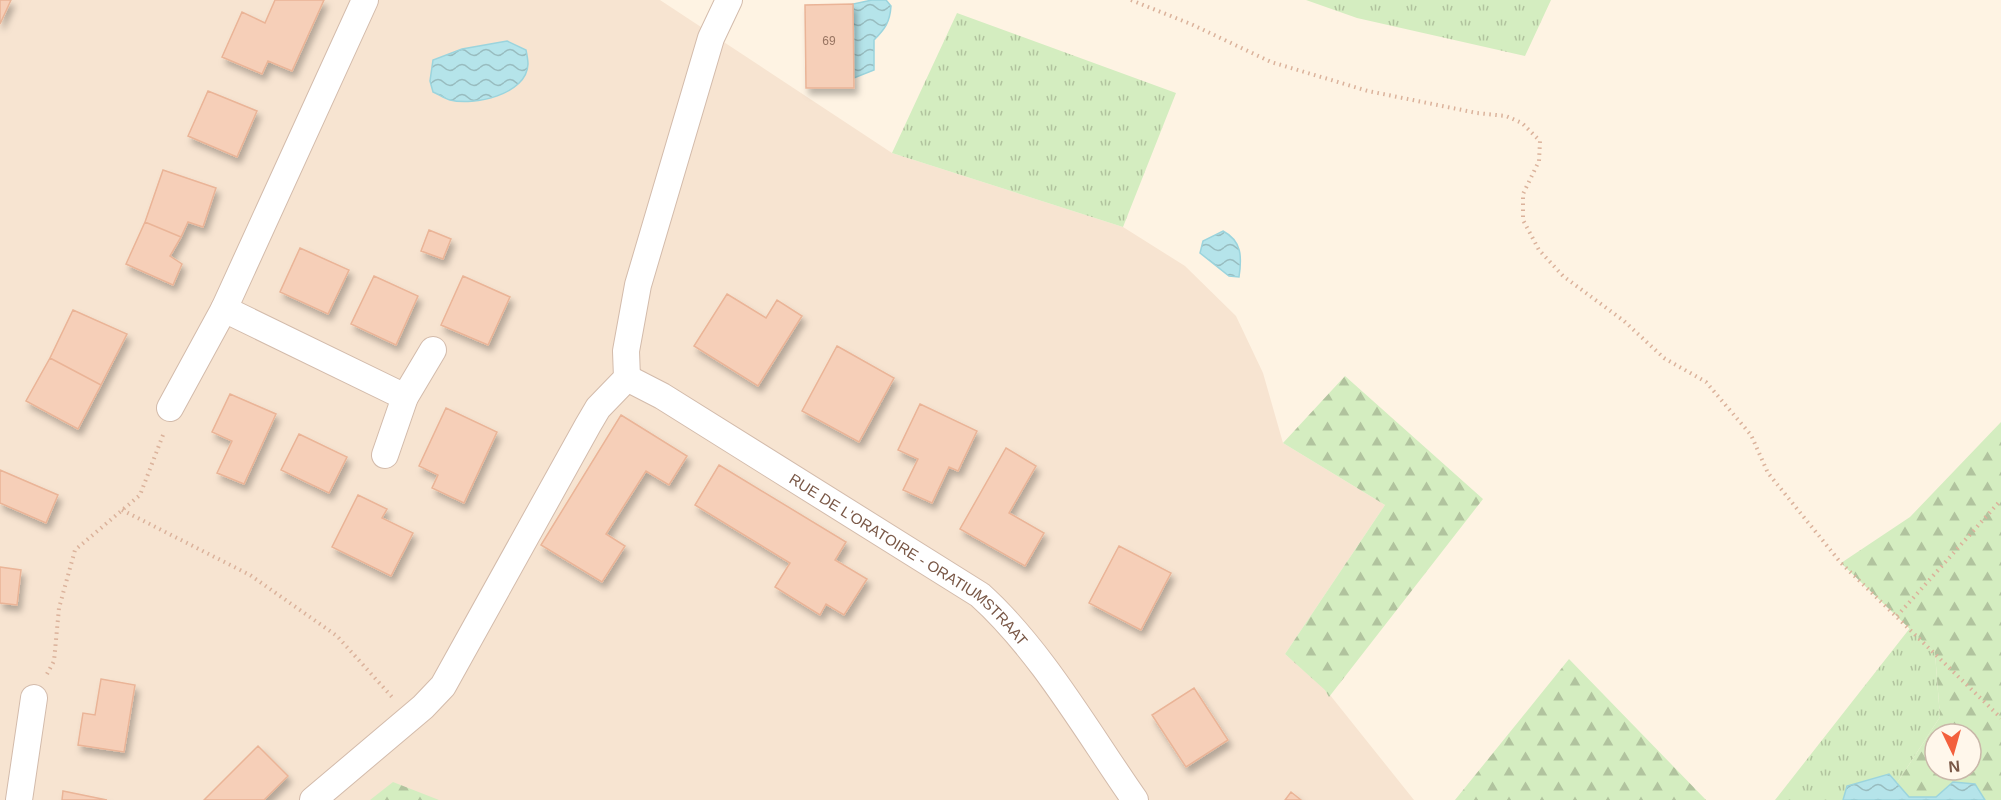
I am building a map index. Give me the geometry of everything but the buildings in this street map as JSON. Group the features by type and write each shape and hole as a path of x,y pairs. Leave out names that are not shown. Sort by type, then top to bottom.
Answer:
{"street":[{"path":"170,408 224,309 365,0"},
{"path":"313,800 443,686 598,408 627,378 626,351 638,285 711,38 729,0"},
{"path":"224,309 405,397"},
{"path":"385,455 405,397 433,350"},
{"name":"RUE DE L'ORATOIRE - ORATIUMSTRAAT","path":"627,378 670,401 981,595 1006,618 1135,800"},
{"path":"19,800 34,698"}],"path":[{"path":"1131,0 1193,25 1270,62 1368,91 1477,113 1506,116 1522,123 1540,141 1539,161 1523,194 1523,220 1539,250 1563,276 1624,321 1664,358 1706,382 1722,398 1750,435 1768,473 1841,563 2001,717"},
{"path":"34,698 54,661 59,608 75,550 140,495 162,442 170,408"},
{"path":"1897,616 2001,500"},
{"path":"122,510 250,574 337,636 410,717"}],"shaded area":[{"path":"0,0 660,0 892,153 1123,227 1185,266 1236,316 1263,373 1283,443 1385,505 1285,654 1326,690 1414,800 0,800"}],"green space":[{"path":"1306,0 1551,0 1525,56 1357,18"},
{"path":"957,13 1176,93 1123,227 892,153"},
{"path":"1345,376 1483,499 1329,697 1325,690 1285,654 1385,505 1283,443"},
{"path":"2001,422 2001,800 1886,800 1923,743 1923,782 1983,782 1983,722 1937,722 1940,717 1935,653 1841,563 1910,517"},
{"path":"1910,628 1935,653 1940,717 1937,722 1923,722 1923,743 1886,800 1775,800"},
{"path":"1569,659 1706,800 1455,800"},
{"path":"393,782 439,800 370,800"}],"water":[{"path":"886,0 891,6 889,17 884,29 874,40 874,70 854,78 853,4"},
{"path":"507,41 526,50 528,62 525,75 519,84 509,91 472,101 450,100 433,92 430,81 433,60 462,49"},
{"path":"1223,231 1234,240 1239,250 1239,277 1229,276 1200,253 1203,241"},
{"path":"1889,774 1909,797 1936,797 1953,782 1975,784 1985,800 1843,800 1847,786"}]}
